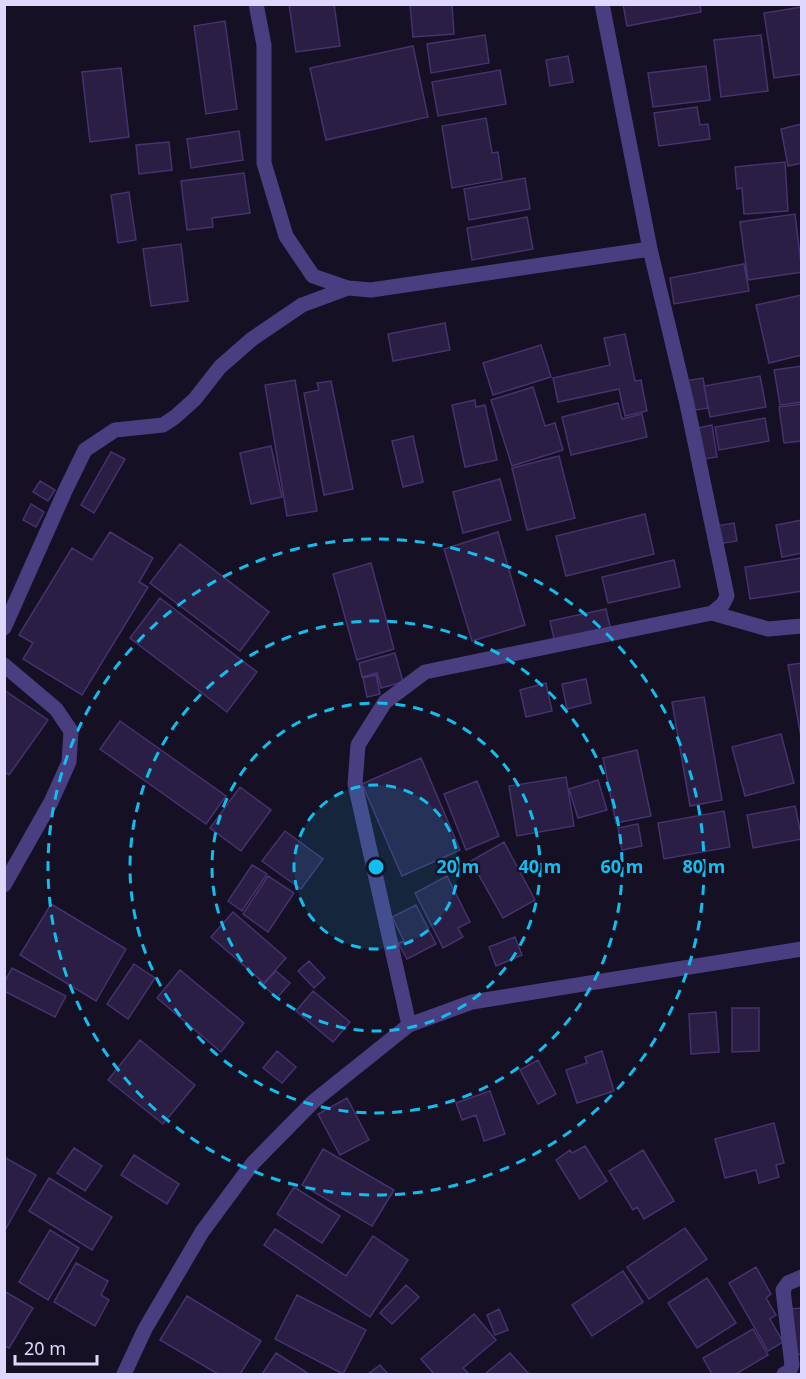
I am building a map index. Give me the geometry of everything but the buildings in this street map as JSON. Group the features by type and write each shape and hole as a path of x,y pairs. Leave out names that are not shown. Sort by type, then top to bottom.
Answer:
{"street":[{"path":"256,4 264,45 264,163 286,236 313,276 348,288 371,291 650,249"},
{"path":"602,4 650,249 687,404 727,596 723,604 712,613"},
{"path":"4,627 64,491 85,450 115,430 162,425 176,417 195,399 220,367 252,339 302,305 348,288"},
{"path":"409,1025 355,784 358,746 385,702 425,672 712,613 768,629 801,626"},
{"path":"4,665 56,709 71,730 69,762 51,802 4,885"},
{"path":"124,1374 145,1329 202,1232 253,1163 314,1101 409,1025 472,1002 801,949"},
{"path":"784,1374 789,1372 792,1365 783,1290 788,1282 801,1277"}]}
